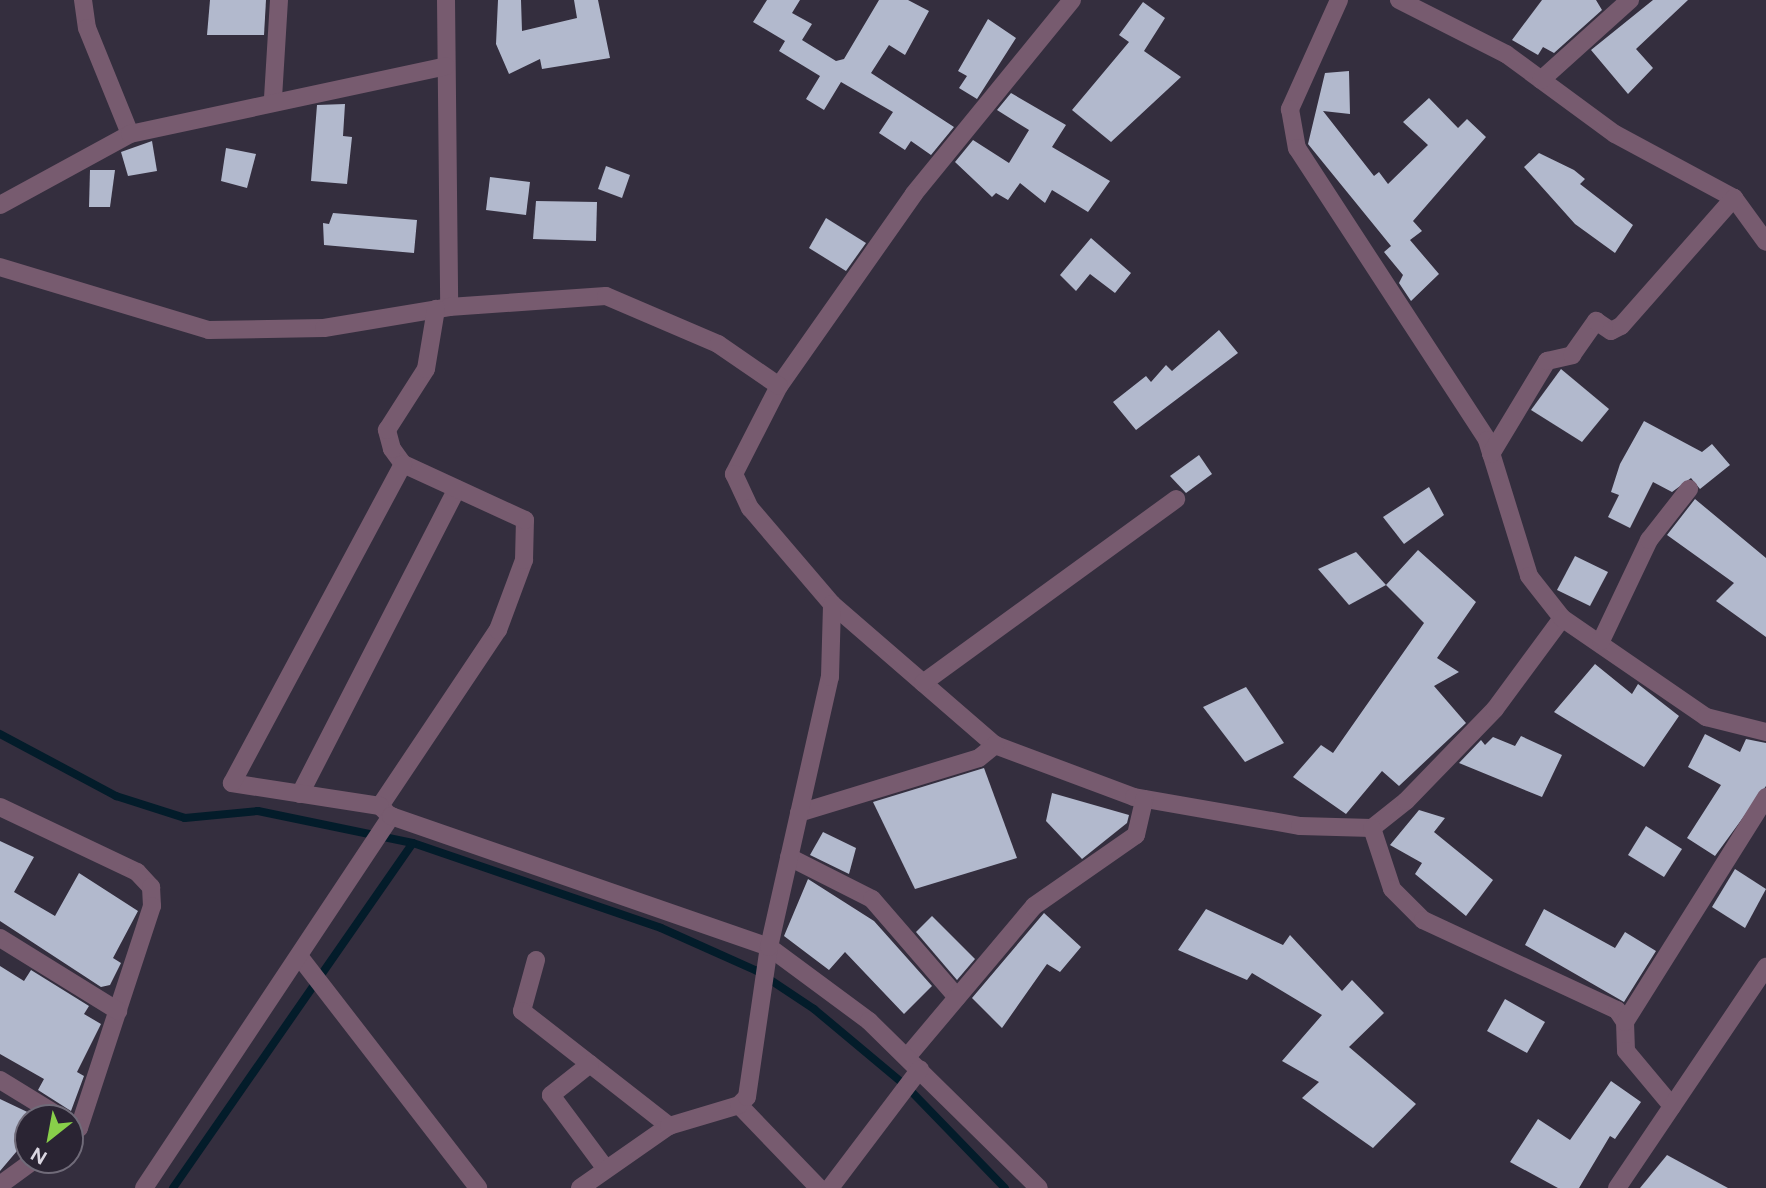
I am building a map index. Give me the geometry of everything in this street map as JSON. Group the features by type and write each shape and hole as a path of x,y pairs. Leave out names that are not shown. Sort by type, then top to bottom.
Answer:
{"street":[{"path":"83,0 87,28 130,134"},
{"path":"273,98 279,0"},
{"path":"144,1188 369,850 386,814 498,630 524,560 525,520 403,464 387,430 426,369 443,308 446,0"},
{"path":"1072,0 914,194 779,386 734,474 750,508 832,604 995,745 1144,799 1300,826 1372,828 1495,709 1562,618"},
{"path":"1339,0 1290,109 1297,148 1491,454 1530,576 1562,618 1601,641 1706,717 1766,732"},
{"path":"1399,0 1506,54 1615,134 1734,198 1766,242"},
{"path":"1541,80 1630,0"},
{"path":"0,205 130,134 273,98 446,66"},
{"path":"1491,454 1547,361 1572,355 1596,321 1611,331 1621,326 1734,198"},
{"path":"0,267 209,330 324,328 443,308 606,296 718,344 779,386"},
{"path":"403,464 232,783 300,794 386,814 769,947 914,1063 1039,1188"},
{"path":"300,794 457,489"},
{"path":"1601,641 1649,540 1689,489"},
{"path":"923,683 1176,499"},
{"path":"580,1188 669,1126 739,1105 747,1097 769,947 830,677 832,604"},
{"path":"799,813 979,758 995,745"},
{"path":"1625,1022 1766,797"},
{"path":"830,1188 957,998 1034,906 1136,835 1144,799"},
{"path":"0,807 137,872 150,887 152,906 82,1104"},
{"path":"1372,828 1392,889 1423,920 1617,1010 1625,1022 1626,1051 1672,1105"},
{"path":"789,857 872,899 957,998"},
{"path":"0,938 117,1011"},
{"path":"299,956 478,1188"},
{"path":"536,960 522,1011 669,1126"},
{"path":"1617,1188 1766,967"},
{"path":"590,1064 551,1095 606,1169"},
{"path":"0,1080 39,1104"},
{"path":"739,1105 819,1188"},
{"path":"0,1185 15,1174"}],"building":[{"path":"210,0 266,0 264,35 207,35"},
{"path":"498,0 521,0 522,31 577,18 574,0 598,0 610,58 542,69 540,59 509,74 496,44"},
{"path":"767,0 800,0 792,13 812,24 802,40 836,61 844,59 879,0 908,0 929,11 905,55 889,45 871,73 954,127 931,155 911,141 905,150 879,133 893,112 841,82 824,110 806,99 820,76 779,51 785,41 753,22"},
{"path":"1542,0 1596,0 1602,10 1554,53 1543,47 1538,55 1512,40"},
{"path":"1653,0 1688,0 1636,49 1653,68 1628,94 1591,50"},
{"path":"1143,2 1165,18 1144,51 1181,77 1111,142 1072,110 1129,42 1119,35"},
{"path":"988,19 1016,38 977,99 959,88 967,76 958,71"},
{"path":"1349,71 1350,114 1323,111 1374,176 1379,172 1388,184 1428,145 1403,122 1429,98 1458,128 1467,119 1486,137 1413,221 1422,231 1410,240 1439,274 1411,301 1399,283 1403,275 1384,252 1391,246 1308,144 1325,73"},
{"path":"1011,93 1066,125 1052,147 1110,181 1088,212 1052,190 1045,203 1020,183 1008,200 996,193 992,197 955,162 973,140 1009,163 1029,130 997,110"},
{"path":"345,104 343,136 352,137 347,184 311,181 317,105"},
{"path":"152,141 157,171 128,176 121,152"},
{"path":"226,148 256,154 247,188 221,181"},
{"path":"1539,153 1574,170 1585,179 1580,184 1633,225 1615,253 1575,224 1524,167"},
{"path":"606,166 630,175 622,198 598,189"},
{"path":"90,170 115,170 110,207 89,207"},
{"path":"490,177 530,182 526,215 486,210"},
{"path":"536,201 597,202 596,241 533,239"},
{"path":"333,213 417,220 414,253 324,245 323,223 329,224"},
{"path":"826,218 866,243 846,271 809,248"},
{"path":"1091,238 1131,273 1115,293 1090,274 1076,291 1060,275"},
{"path":"1219,330 1238,353 1136,430 1113,402 1146,376 1151,382 1166,365 1172,371"},
{"path":"1561,369 1609,409 1582,442 1531,410"},
{"path":"1644,421 1702,452 1712,444 1730,465 1700,489 1691,478 1672,492 1653,482 1630,528 1608,517 1619,495 1611,492 1620,464"},
{"path":"1199,455 1212,474 1186,493 1170,476"},
{"path":"1429,487 1444,515 1404,544 1383,517"},
{"path":"1695,499 1766,558 1766,637 1716,601 1734,583 1667,535"},
{"path":"1418,550 1476,602 1437,658 1459,672 1434,686 1466,723 1399,786 1382,771 1346,814 1293,777 1321,745 1333,753 1424,623 1386,585"},
{"path":"1356,552 1386,585 1349,605 1318,569"},
{"path":"1575,556 1608,572 1590,606 1557,590"},
{"path":"1595,664 1632,694 1638,684 1679,716 1644,767 1554,712"},
{"path":"1246,687 1284,743 1245,762 1203,707"},
{"path":"1705,734 1740,752 1746,739 1766,743 1766,786 1715,856 1687,838 1721,785 1688,767"},
{"path":"1521,736 1562,755 1542,797 1459,763 1481,740 1485,745 1493,737 1515,746"},
{"path":"984,768 1017,858 915,889 873,802"},
{"path":"1052,793 1129,815 1127,823 1082,859 1046,821"},
{"path":"1419,810 1445,818 1434,832 1493,880 1466,916 1415,874 1422,863 1390,845"},
{"path":"1646,826 1682,849 1664,877 1628,855"},
{"path":"823,832 856,848 849,874 810,855"},
{"path":"0,841 34,857 14,892 55,916 79,873 138,911 113,958 121,963 110,985 101,987 0,921"},
{"path":"1735,869 1766,889 1745,928 1712,907"},
{"path":"808,879 874,921 932,986 904,1014 845,952 829,970 784,936"},
{"path":"1206,909 1283,945 1290,935 1342,991 1352,980 1384,1013 1349,1047 1416,1104 1373,1148 1302,1098 1319,1082 1282,1061 1322,1015 1252,973 1247,980 1178,950"},
{"path":"1544,909 1615,948 1625,932 1656,951 1624,1002 1525,945"},
{"path":"1044,913 1081,947 1060,972 1047,964 1002,1028 972,998"},
{"path":"932,916 975,959 957,980 916,932"},
{"path":"0,966 24,981 31,970 89,1006 84,1014 101,1024 77,1072 84,1076 74,1104 60,1104 38,1090 44,1079 0,1054"},
{"path":"1505,999 1545,1022 1527,1053 1487,1031"},
{"path":"1611,1081 1641,1102 1615,1139 1610,1136 1579,1188 1558,1188 1510,1162 1538,1119 1570,1140"},
{"path":"0,1099 14,1106 14,1154 0,1171"},
{"path":"1667,1155 1728,1188 1640,1188"}],"waterway":[{"path":"0,734 116,796 185,818 258,811 413,843 661,928 757,971 814,1009 906,1086 1005,1188"},
{"path":"173,1188 413,843"}]}
